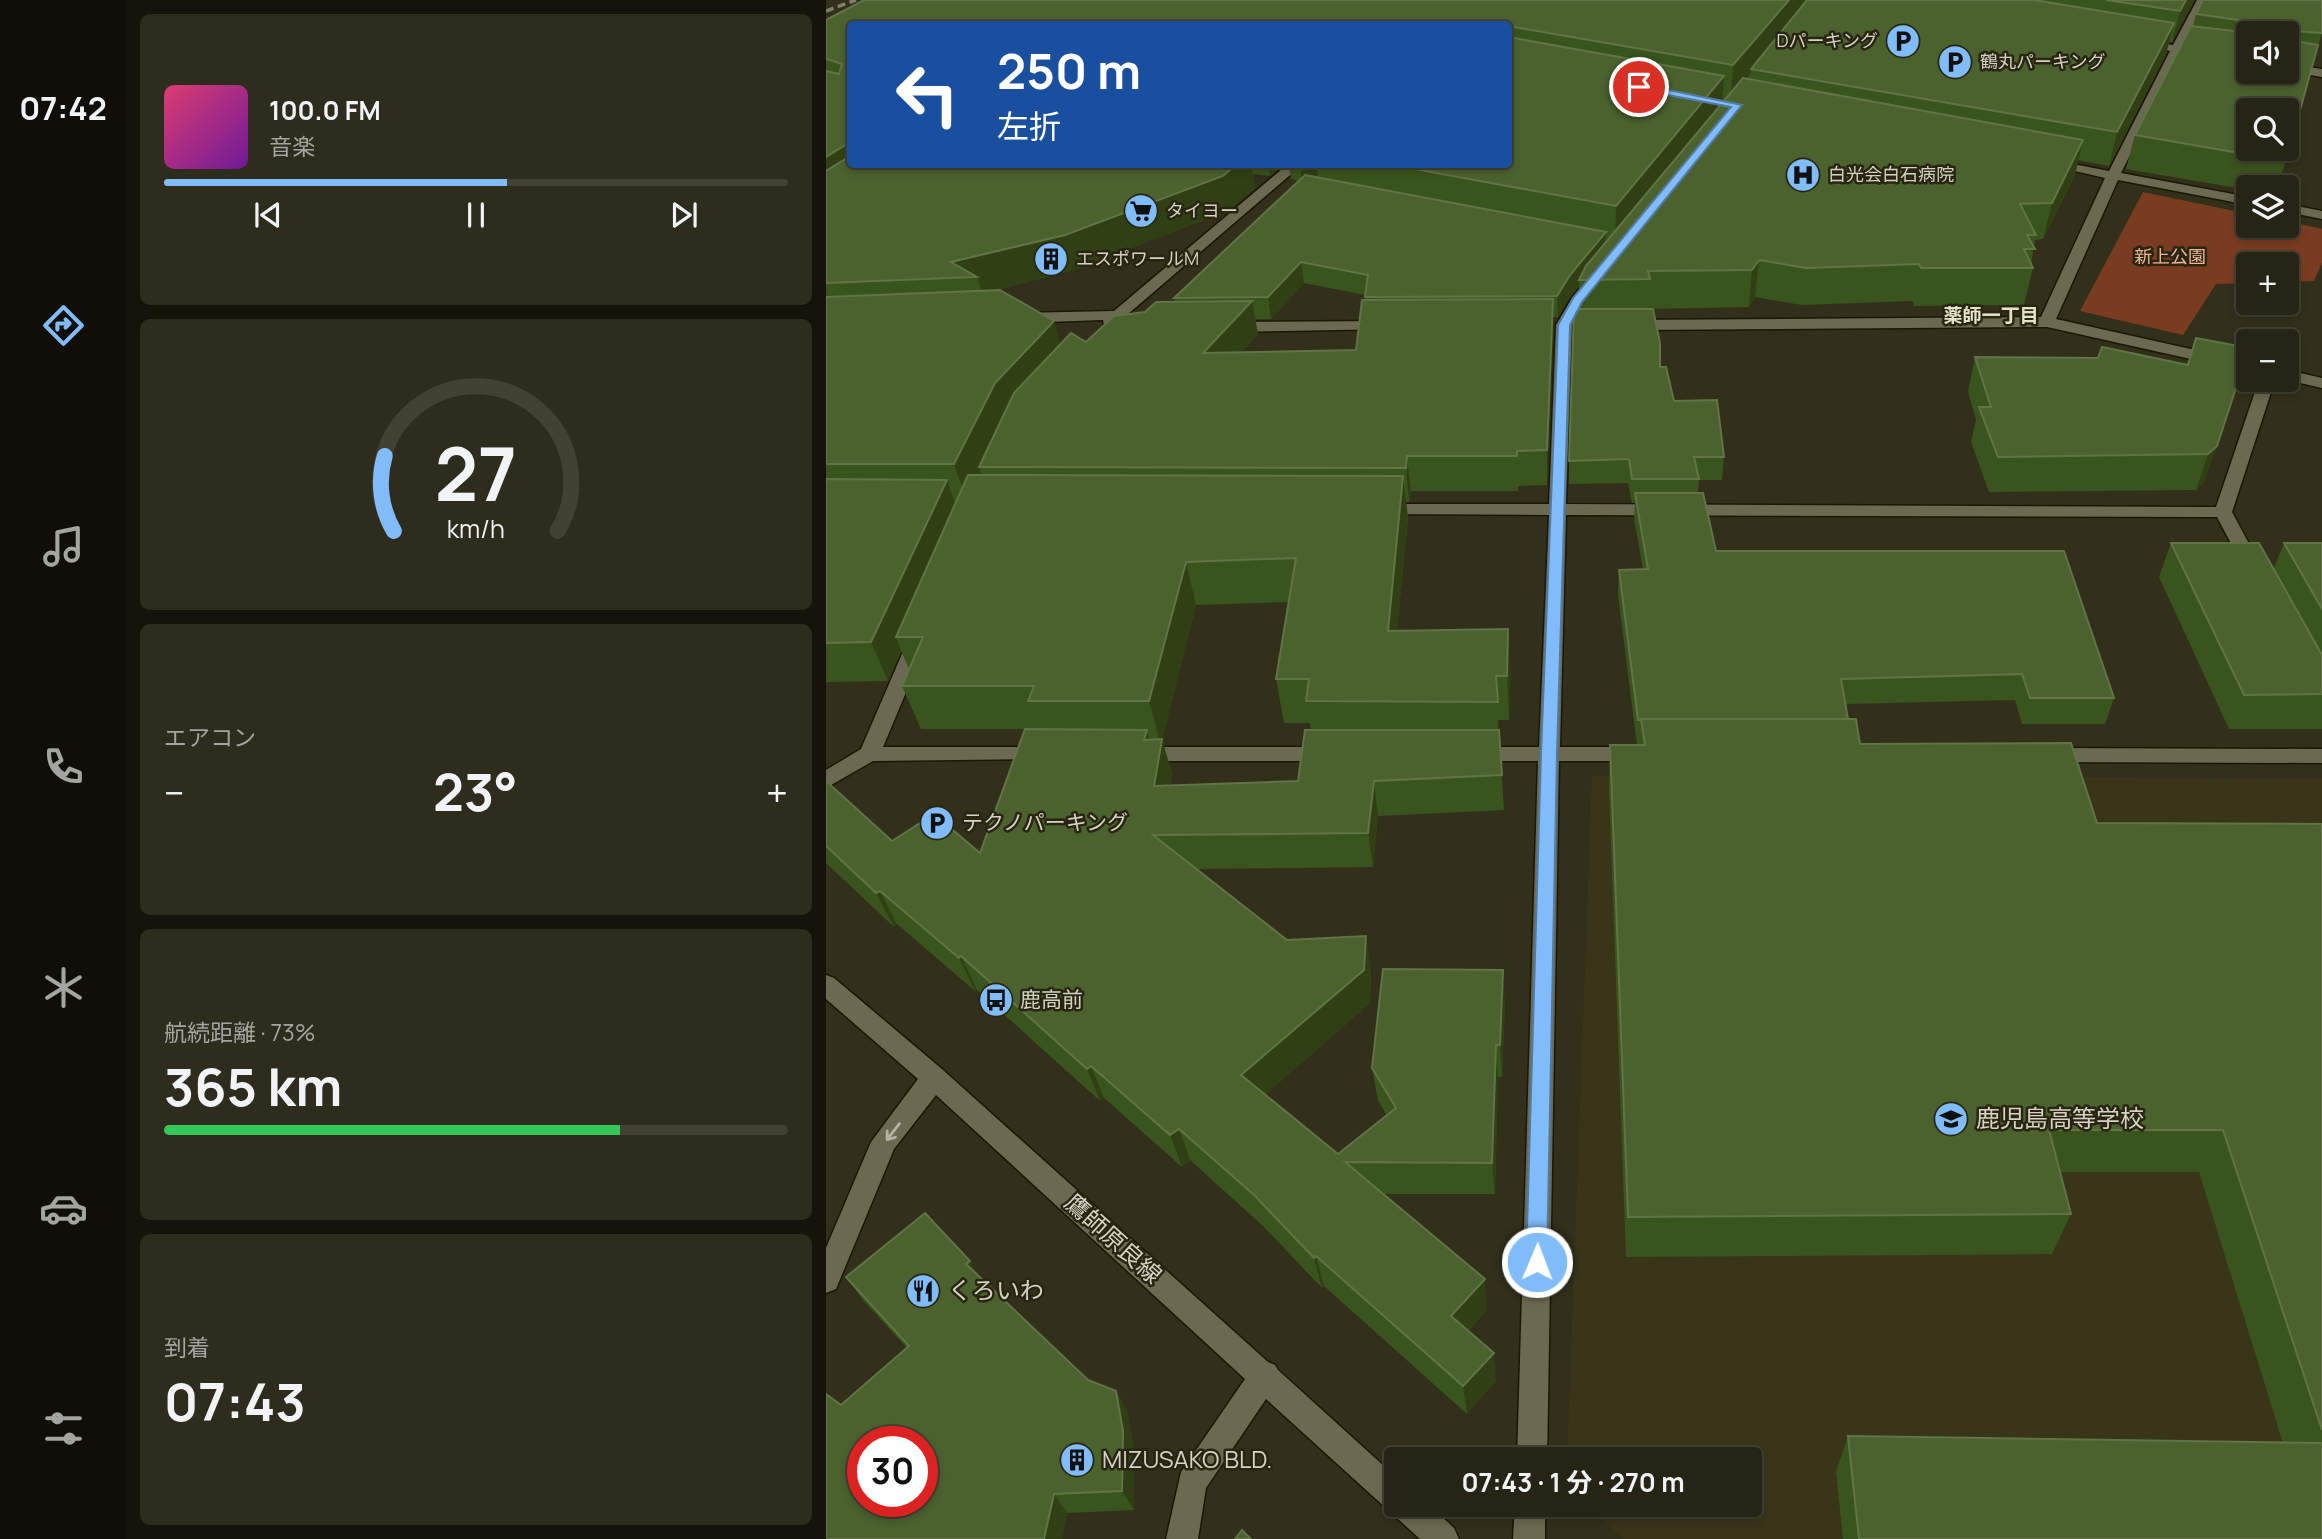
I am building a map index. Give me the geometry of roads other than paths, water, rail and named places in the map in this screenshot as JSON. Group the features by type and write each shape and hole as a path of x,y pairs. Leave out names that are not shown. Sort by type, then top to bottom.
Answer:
{"street":[{"path":"2047,321 2113,176 2202,0"},
{"path":"2124,40 2236,59"},
{"path":"2299,69 2322,73"},
{"path":"2039,162 2236,199"},
{"path":"1099,333 1115,315 1293,168"},
{"path":"1254,181 1295,186"},
{"path":"2299,210 2322,215"},
{"path":"1532,1447 1549,753 1564,325 1577,301 1602,270"},
{"path":"1004,319 1115,315 1156,327"},
{"path":"1619,325 2047,321 2236,364"},
{"path":"1210,327 1400,326"},
{"path":"2299,378 2322,383"},
{"path":"2263,392 2223,512 2263,586"},
{"path":"1359,509 2223,512"},
{"path":"869,754 927,619"},
{"path":"826,780 869,754 1071,754"},
{"path":"1113,754 1348,754"},
{"path":"1458,754 1665,754"},
{"path":"2028,755 2322,756"},
{"name":"鷹師原良線","path":"826,985 934,1078 1265,1375 1384,1486"},
{"path":"826,1280 884,1142 934,1078"},
{"path":"1182,1539 1192,1483 1265,1375"},
{"path":"1419,1517 1443,1539"},
{"path":"1529,1539 1530,1517"}],"railway":[{"path":"826,11 856,0"}],"place":[{"name":"Dパーキング","path":"1903,41"},
{"name":"鶴丸パーキング","path":"1955,62"},
{"name":"白光会白石病院","path":"1803,175"},
{"name":"タイヨー","path":"1141,211"},
{"name":"エスポワールM","path":"1051,259"},
{"name":"テクノパーキング","path":"937,823"},
{"name":"鹿高前","path":"996,1000"},
{"name":"鹿児島高等学校","path":"1951,1119"},
{"name":"くろいわ","path":"923,1291"},
{"name":"MIZUSAKO BLD.","path":"1077,1460"}],"district":[{"name":"薬師一丁目","path":"1991,315"}],"park label":[{"name":"新上公園","path":"2170,257"}]}
